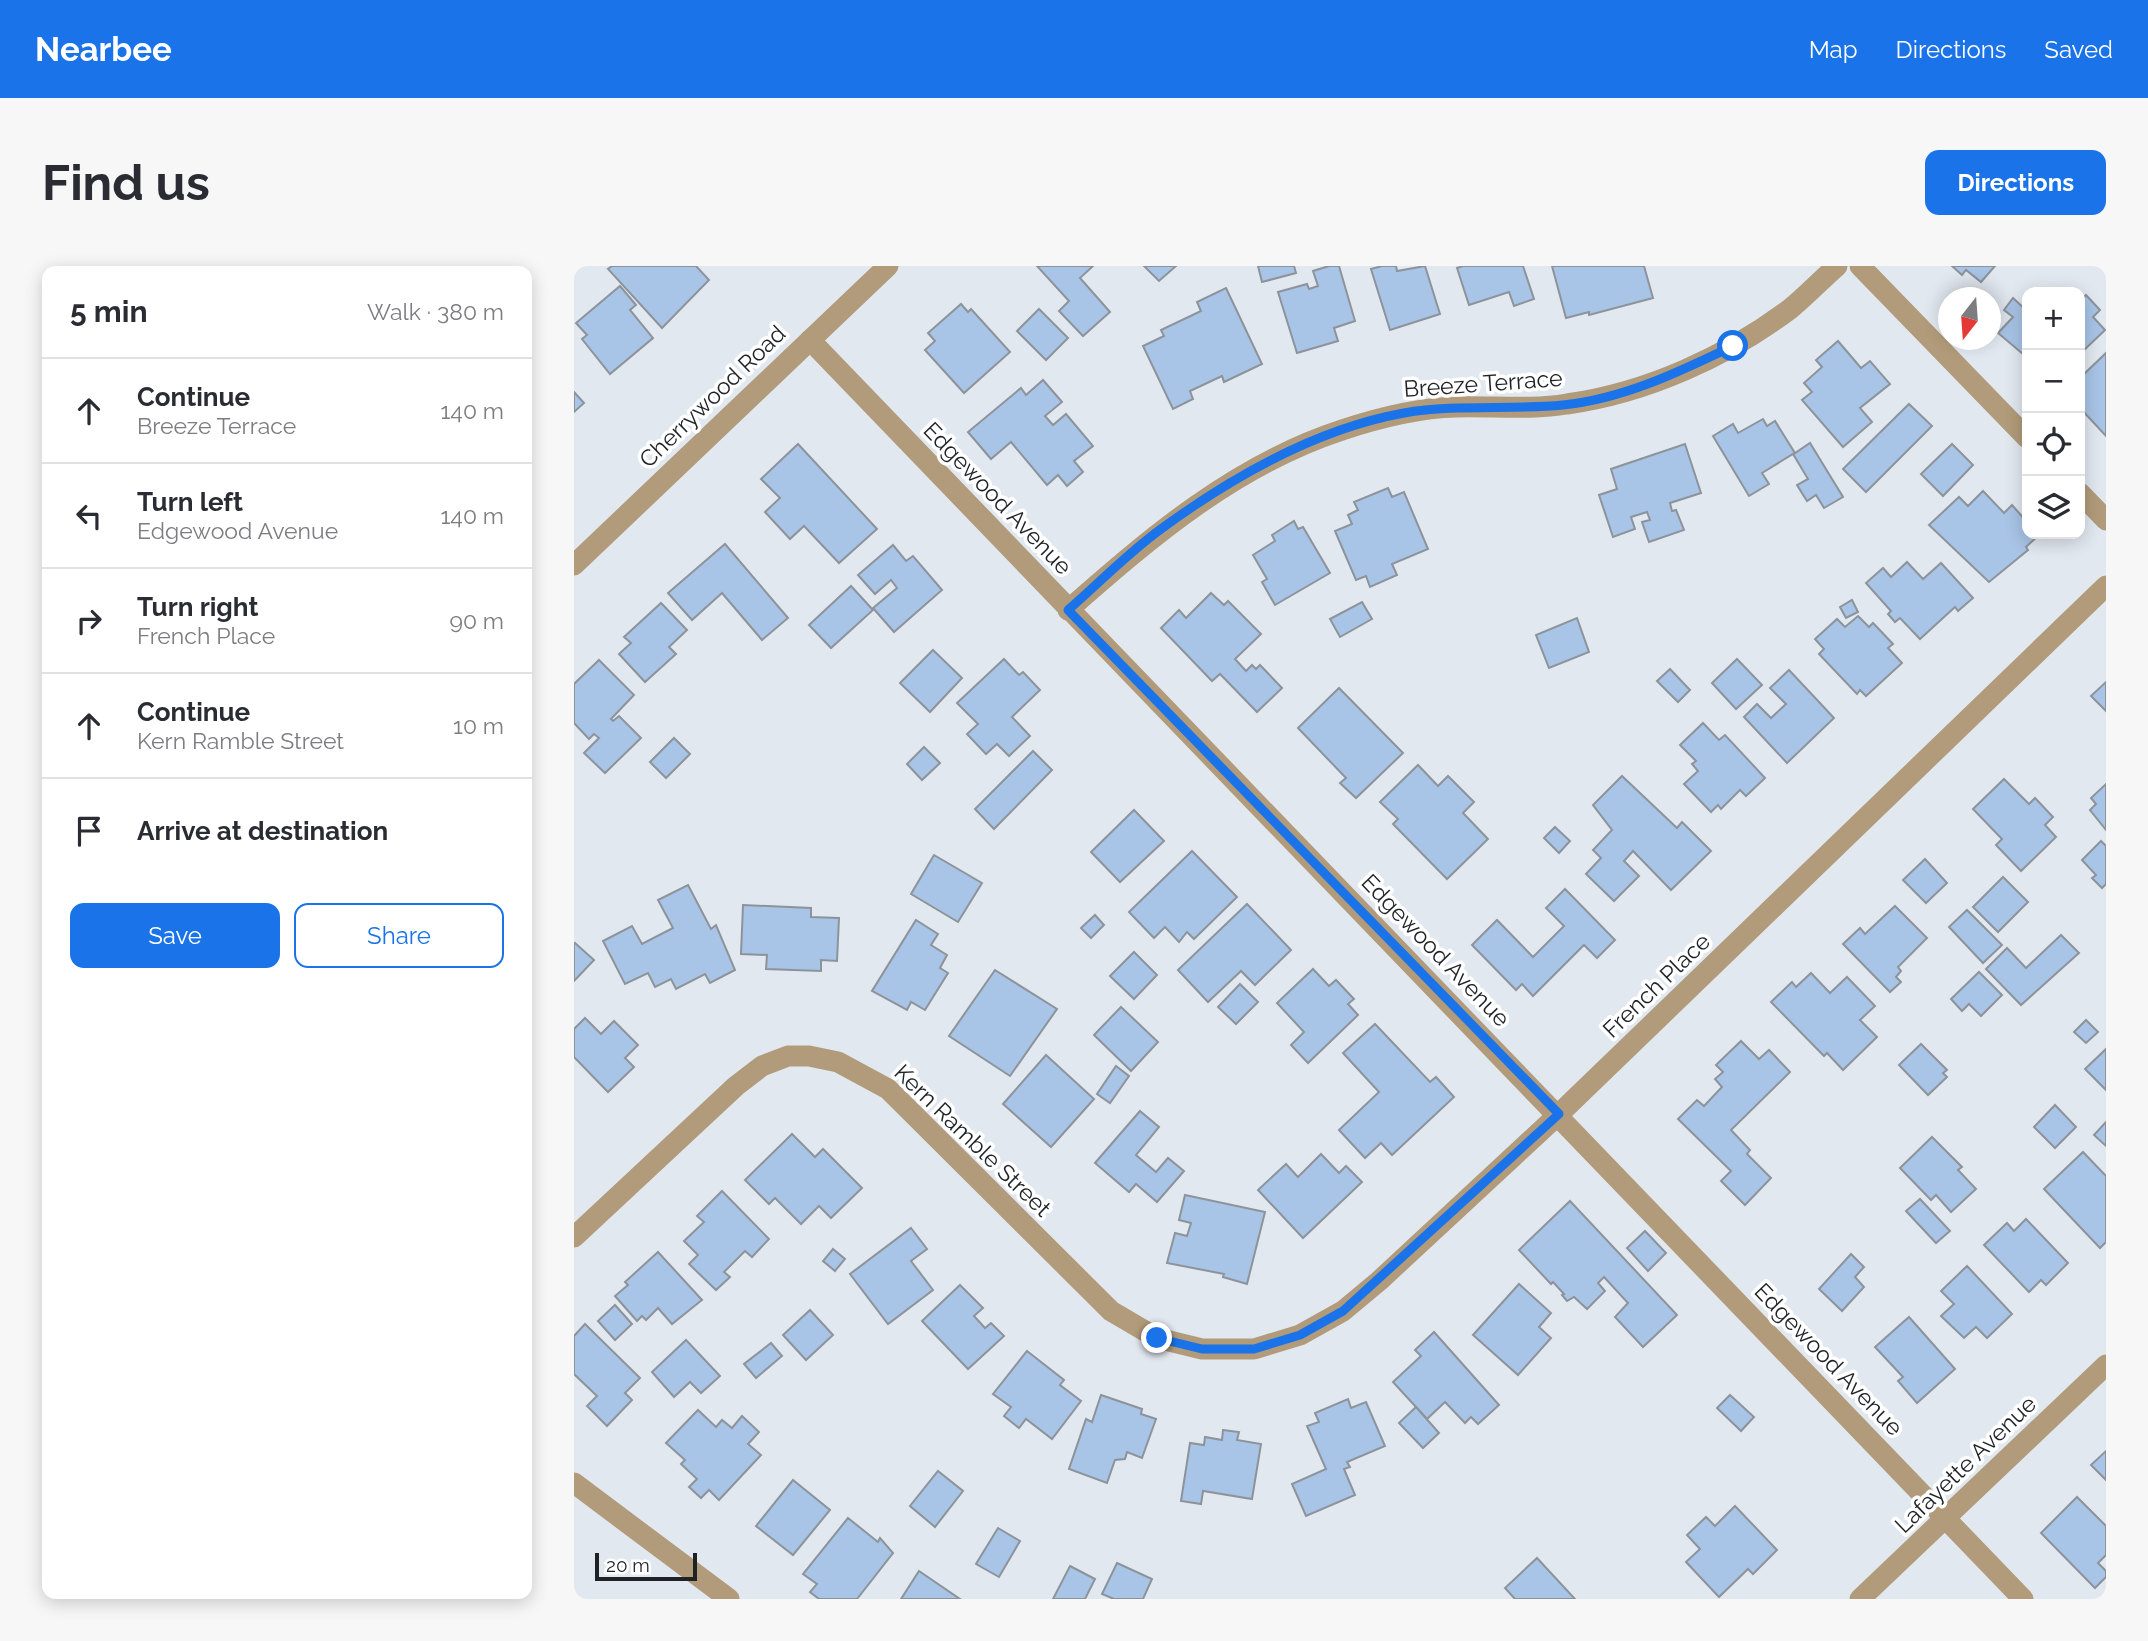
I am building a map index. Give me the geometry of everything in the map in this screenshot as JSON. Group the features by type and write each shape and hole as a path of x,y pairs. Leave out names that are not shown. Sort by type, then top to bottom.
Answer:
{"street":[{"name":"Cherrywood Road","path":"574,565 888,266"},
{"name":"Breeze Terrace","path":"1068,610 1159,530 1223,487 1285,453 1341,430 1402,414 1454,407 1566,405 1620,394 1733,346 1790,308 1837,266"},
{"path":"1860,266 2022,434"},
{"name":"Edgewood Avenue","path":"810,340 1068,610 1559,1114 2023,1599"},
{"path":"2085,498 2106,520"},
{"name":"French Place","path":"1202,1349 1254,1349 1300,1335 1343,1311 1559,1114 2106,586"},
{"name":"Kern Ramble Street","path":"574,1237 736,1086 762,1066 788,1056 809,1056 838,1062 888,1089 1111,1311 1157,1338 1202,1349"},
{"name":"Lafayette Avenue","path":"1860,1599 2106,1365"},
{"path":"574,1483 729,1599"}],"building":[{"path":"612,266 696,266 709,280 662,328 608,269"},
{"path":"1037,266 1093,266 1080,278 1110,312 1083,336 1059,311 1069,301"},
{"path":"1144,266 1176,266 1159,281"},
{"path":"1258,266 1294,266 1296,273 1262,282"},
{"path":"1339,266 1355,321 1334,328 1338,341 1297,353 1278,292 1307,284 1309,289 1318,286 1313,271"},
{"path":"1396,266 1397,271 1425,266 1440,314 1390,330 1371,269"},
{"path":"1523,266 1534,299 1514,306 1509,292 1469,305 1457,268"},
{"path":"1552,266 1644,266 1653,298 1589,315 1589,312 1566,318"},
{"path":"1952,266 1995,266 1981,282 1966,270 1962,275"},
{"path":"620,286 636,305 630,310 653,338 610,374 582,339 587,335 576,323"},
{"path":"1226,288 1262,364 1224,382 1222,376 1190,391 1193,399 1173,409 1143,346 1164,336 1161,330 1201,311 1197,302"},
{"path":"2085,296 2100,310 2093,317 2105,330 2085,349"},
{"path":"2013,298 2022,306 2022,353 2001,336 2001,330 2013,317 2004,310"},
{"path":"961,304 968,312 971,309 1010,352 964,393 925,350 935,341 928,333"},
{"path":"1039,309 1068,338 1046,360 1017,331"},
{"path":"1838,341 1861,368 1870,361 1890,384 1860,408 1872,422 1843,447 1802,400 1812,392 1804,383 1822,367 1816,360"},
{"path":"2106,353 2106,436 2085,413 2085,373"},
{"path":"1043,380 1062,402 1045,416 1053,425 1066,414 1093,446 1074,461 1083,472 1067,486 1058,475 1047,485 1011,442 991,459 968,432 1021,388 1026,395"},
{"path":"574,392 584,403 574,412"},
{"path":"1909,404 1932,426 1866,492 1843,469"},
{"path":"1763,419 1767,426 1775,421 1795,453 1810,443 1843,497 1824,508 1816,495 1807,501 1797,485 1808,479 1793,454 1762,473 1769,484 1749,496 1713,436 1733,424 1738,433"},
{"path":"798,444 877,529 839,563 804,526 790,539 765,512 780,498 761,479"},
{"path":"1685,444 1701,493 1670,503 1672,511 1676,510 1684,530 1649,542 1642,522 1650,520 1647,512 1631,517 1635,529 1613,537 1599,495 1617,489 1611,469"},
{"path":"1952,444 1973,465 1943,496 1921,474"},
{"path":"1388,488 1392,497 1404,492 1428,549 1392,564 1397,575 1370,587 1366,576 1356,580 1335,531 1352,524 1348,515 1358,510 1354,502"},
{"path":"1983,491 2004,513 2012,505 2022,516 2022,539 2035,539 2026,547 2028,550 1989,582 1929,525 1959,497 1968,506"},
{"path":"1294,521 1298,529 1303,527 1330,573 1275,605 1262,582 1267,579 1253,555 1275,541 1272,535"},
{"path":"725,544 788,618 762,640 722,593 692,620 668,593"},
{"path":"893,545 906,561 913,556 942,590 894,632 873,608 897,588 891,580 875,594 858,575"},
{"path":"1907,562 1923,579 1941,563 1973,598 1958,611 1955,607 1920,639 1900,618 1895,622 1888,614 1891,611 1866,583 1883,568 1891,577"},
{"path":"851,586 873,610 831,648 809,625"},
{"path":"1211,593 1224,605 1228,601 1261,634 1235,659 1246,671 1252,665 1256,669 1260,665 1282,688 1257,712 1220,674 1212,681 1161,628 1179,610 1186,618"},
{"path":"1852,600 1858,612 1846,618 1840,607"},
{"path":"1362,602 1372,619 1340,637 1330,619"},
{"path":"661,603 687,630 669,647 676,654 645,682 619,654 631,643 624,637"},
{"path":"1858,616 1869,627 1873,623 1893,644 1888,648 1902,663 1866,696 1860,690 1857,694 1819,654 1824,649 1815,639 1837,619 1845,627"},
{"path":"1577,618 1589,652 1549,668 1536,635"},
{"path":"933,650 962,678 930,712 900,683"},
{"path":"1004,659 1019,675 1023,672 1040,690 1012,717 1030,736 1009,756 997,744 986,754 967,734 978,724 957,703"},
{"path":"1737,659 1762,685 1736,709 1712,683"},
{"path":"599,660 634,695 611,719 613,721 619,716 641,738 605,773 584,753 599,738 594,734 589,739 574,723 574,684"},
{"path":"1670,669 1690,690 1678,702 1657,681"},
{"path":"1789,670 1834,718 1787,763 1744,717 1757,704 1771,718 1786,704 1770,688"},
{"path":"2106,682 2106,711 2091,696"},
{"path":"1339,688 1403,753 1356,798 1340,783 1346,778 1298,728"},
{"path":"1703,723 1719,740 1725,735 1765,778 1746,796 1740,790 1721,809 1718,805 1711,812 1684,784 1698,771 1692,764 1696,761 1680,745"},
{"path":"674,738 690,754 666,778 650,762"},
{"path":"924,747 940,763 922,780 907,764"},
{"path":"1033,751 1052,770 994,829 975,809"},
{"path":"1418,765 1438,786 1448,776 1474,802 1463,813 1488,839 1447,879 1393,824 1398,819 1380,802"},
{"path":"1622,776 1677,828 1682,822 1711,851 1671,890 1633,851 1624,861 1639,876 1614,901 1586,874 1601,858 1593,850 1612,830 1593,805"},
{"path":"2004,779 2029,804 2035,798 2053,817 2045,825 2056,837 2021,871 1996,845 2002,839 1973,809"},
{"path":"2106,784 2106,830 2090,810 2096,804 2091,798"},
{"path":"1134,810 1164,841 1120,882 1091,852"},
{"path":"1555,827 1570,841 1559,853 1544,838"},
{"path":"2101,841 2106,846 2106,884 2102,888 2092,878 2096,875 2082,860"},
{"path":"1192,851 1237,897 1194,939 1187,932 1179,942 1165,927 1154,938 1129,912"},
{"path":"934,855 982,883 958,922 911,894"},
{"path":"1925,859 1947,883 1926,903 1903,880"},
{"path":"2003,877 2028,902 1998,932 1973,907"},
{"path":"688,885 711,929 716,925 735,970 710,983 705,974 676,989 671,979 655,987 648,973 625,984 603,941 632,926 642,944 673,928 658,900"},
{"path":"1565,889 1615,940 1597,958 1584,945 1533,996 1522,984 1516,990 1472,945 1497,920 1533,957 1564,926 1546,908"},
{"path":"1247,904 1291,950 1255,985 1241,971 1208,1002 1178,970"},
{"path":"743,905 811,908 811,917 839,918 837,961 821,960 821,971 766,969 767,955 741,954"},
{"path":"1895,906 1927,938 1898,967 1901,971 1896,977 1901,982 1890,992 1843,944 1860,928 1865,934"},
{"path":"1967,910 2002,945 1983,963 1949,927"},
{"path":"1095,915 1104,925 1091,938 1081,928"},
{"path":"916,920 938,934 931,945 947,955 940,968 948,973 925,1010 911,1002 907,1010 872,991"},
{"path":"2061,935 2079,953 2021,1005 1986,969 2007,948 2026,968"},
{"path":"574,944 594,960 574,981"},
{"path":"1134,952 1157,975 1134,999 1110,976"},
{"path":"1313,969 1329,986 1336,980 1354,999 1348,1004 1358,1015 1308,1063 1291,1045 1304,1032 1277,1003"},
{"path":"995,970 1057,1009 1010,1076 949,1036"},
{"path":"1979,972 2002,995 1981,1016 1969,1004 1962,1011 1951,999"},
{"path":"1811,973 1830,993 1847,977 1875,1006 1860,1020 1877,1037 1843,1070 1827,1053 1824,1056 1771,1002 1792,982 1796,987"},
{"path":"1240,984 1258,1002 1236,1024 1218,1007"},
{"path":"1121,1007 1158,1042 1131,1071 1094,1035"},
{"path":"585,1018 601,1034 614,1021 638,1045 625,1058 634,1067 608,1092 574,1057 574,1029"},
{"path":"2086,1020 2098,1032 2086,1043 2074,1032"},
{"path":"1375,1024 1430,1082 1436,1077 1454,1097 1392,1155 1381,1143 1365,1158 1339,1130 1379,1092 1343,1053"},
{"path":"1741,1041 1759,1059 1769,1050 1790,1072 1731,1130 1750,1150 1747,1154 1771,1178 1745,1205 1721,1181 1731,1171 1678,1119 1697,1100 1704,1106 1722,1087 1715,1079 1723,1072 1716,1065"},
{"path":"1921,1044 1947,1070 1943,1073 1947,1077 1928,1095 1899,1065"},
{"path":"2106,1049 2106,1090 2085,1069"},
{"path":"1046,1055 1094,1099 1051,1147 1003,1104"},
{"path":"1116,1066 1129,1076 1110,1103 1097,1094"},
{"path":"2055,1105 2076,1127 2055,1148 2034,1127"},
{"path":"1140,1111 1159,1127 1136,1155 1156,1172 1168,1158 1184,1171 1157,1202 1136,1184 1129,1192 1095,1163"},
{"path":"2106,1122 2106,1146 2094,1135"},
{"path":"792,1134 815,1157 823,1149 862,1188 831,1218 819,1206 801,1224 775,1198 769,1204 745,1180"},
{"path":"1932,1137 1962,1167 1958,1170 1976,1189 1951,1212 1936,1195 1931,1200 1900,1168"},
{"path":"2083,1152 2106,1176 2106,1242 2100,1248 2044,1189"},
{"path":"1321,1154 1339,1173 1346,1166 1362,1182 1303,1238 1258,1190 1286,1164 1298,1177"},
{"path":"722,1191 769,1239 752,1257 745,1251 724,1272 730,1277 716,1290 689,1264 698,1255 684,1241 704,1222 697,1216"},
{"path":"1185,1195 1265,1212 1247,1284 1223,1277 1224,1274 1167,1263 1175,1233 1187,1236 1191,1223 1179,1220"},
{"path":"1920,1199 1950,1231 1936,1243 1906,1211"},
{"path":"1570,1201 1677,1315 1643,1347 1615,1317 1628,1303 1604,1277 1598,1283 1605,1291 1587,1309 1574,1297 1567,1301 1553,1282 1551,1284 1519,1250"},
{"path":"2026,1219 2068,1263 2046,1285 2041,1280 2029,1292 1984,1245 2007,1223 2014,1231"},
{"path":"911,1228 927,1249 911,1261 933,1290 888,1324 850,1274"},
{"path":"1645,1231 1666,1253 1648,1271 1627,1248"},
{"path":"833,1249 845,1259 835,1271 823,1261"},
{"path":"658,1252 702,1300 672,1324 658,1308 646,1320 642,1316 637,1321 615,1296 628,1285 625,1282"},
{"path":"1851,1254 1864,1267 1855,1277 1864,1287 1842,1311 1819,1289"},
{"path":"1967,1266 2012,1314 1987,1338 1976,1327 1964,1338 1941,1316 1954,1304 1941,1291"},
{"path":"1519,1284 1551,1313 1539,1327 1551,1338 1518,1375 1473,1335"},
{"path":"960,1285 983,1308 974,1316 985,1328 991,1323 1004,1336 968,1369 922,1321"},
{"path":"615,1305 632,1324 615,1340 598,1321"},
{"path":"810,1310 833,1335 806,1360 783,1335"},
{"path":"1909,1317 1955,1369 1917,1403 1898,1381 1903,1377 1875,1347"},
{"path":"585,1324 640,1378 625,1393 632,1400 607,1426 587,1406 597,1396 574,1374 574,1336"},
{"path":"1434,1332 1499,1405 1478,1424 1471,1417 1465,1423 1445,1402 1427,1419 1393,1382 1421,1356 1415,1350"},
{"path":"686,1340 720,1376 701,1393 690,1382 674,1397 652,1372"},
{"path":"771,1343 782,1356 756,1378 744,1364"},
{"path":"1027,1351 1064,1380 1060,1385 1081,1401 1052,1439 1026,1419 1019,1428 1004,1416 1011,1407 993,1394"},
{"path":"1101,1395 1142,1409 1141,1414 1156,1419 1142,1458 1127,1452 1125,1459 1115,1460 1107,1483 1069,1469 1086,1419 1092,1422"},
{"path":"1730,1395 1754,1417 1741,1431 1717,1408"},
{"path":"1348,1399 1351,1408 1366,1402 1385,1446 1347,1462 1350,1467 1344,1469 1355,1495 1306,1516 1292,1484 1326,1469 1307,1426 1319,1422 1315,1413"},
{"path":"1416,1407 1439,1433 1423,1448 1399,1423"},
{"path":"698,1410 716,1427 722,1420 732,1428 742,1416 759,1432 748,1444 761,1455 719,1500 709,1490 701,1498 689,1487 697,1479 681,1464 685,1460 666,1443"},
{"path":"1223,1430 1239,1432 1237,1440 1261,1444 1252,1499 1203,1491 1201,1504 1181,1501 1190,1443 1204,1445 1205,1437 1222,1440"},
{"path":"2106,1451 2106,1480 2091,1465"},
{"path":"938,1471 963,1491 935,1527 910,1506"},
{"path":"793,1480 830,1510 793,1555 756,1526"},
{"path":"2077,1497 2106,1526 2106,1555 2098,1563 2106,1571 2106,1577 2095,1588 2041,1533"},
{"path":"1735,1506 1777,1550 1753,1574 1748,1569 1719,1597 1686,1562 1700,1549 1687,1535 1706,1517 1715,1526"},
{"path":"848,1518 878,1542 880,1538 893,1553 857,1599 819,1599 810,1592 817,1584 803,1574"},
{"path":"998,1528 1020,1541 999,1577 976,1564"},
{"path":"1537,1558 1575,1599 1515,1599 1505,1588"},
{"path":"1117,1563 1152,1579 1143,1599 1114,1599 1102,1594"},
{"path":"1070,1566 1095,1579 1085,1599 1053,1599"},
{"path":"919,1571 960,1599 901,1599"}],"route":[{"path":"1157,1338 1202,1349 1254,1349 1300,1335 1343,1311 1379,1281 1559,1114 1068,610 1159,530 1223,487 1285,453 1341,430 1402,414 1454,407 1517,408 1566,405 1620,394 1683,370 1733,346"}]}
